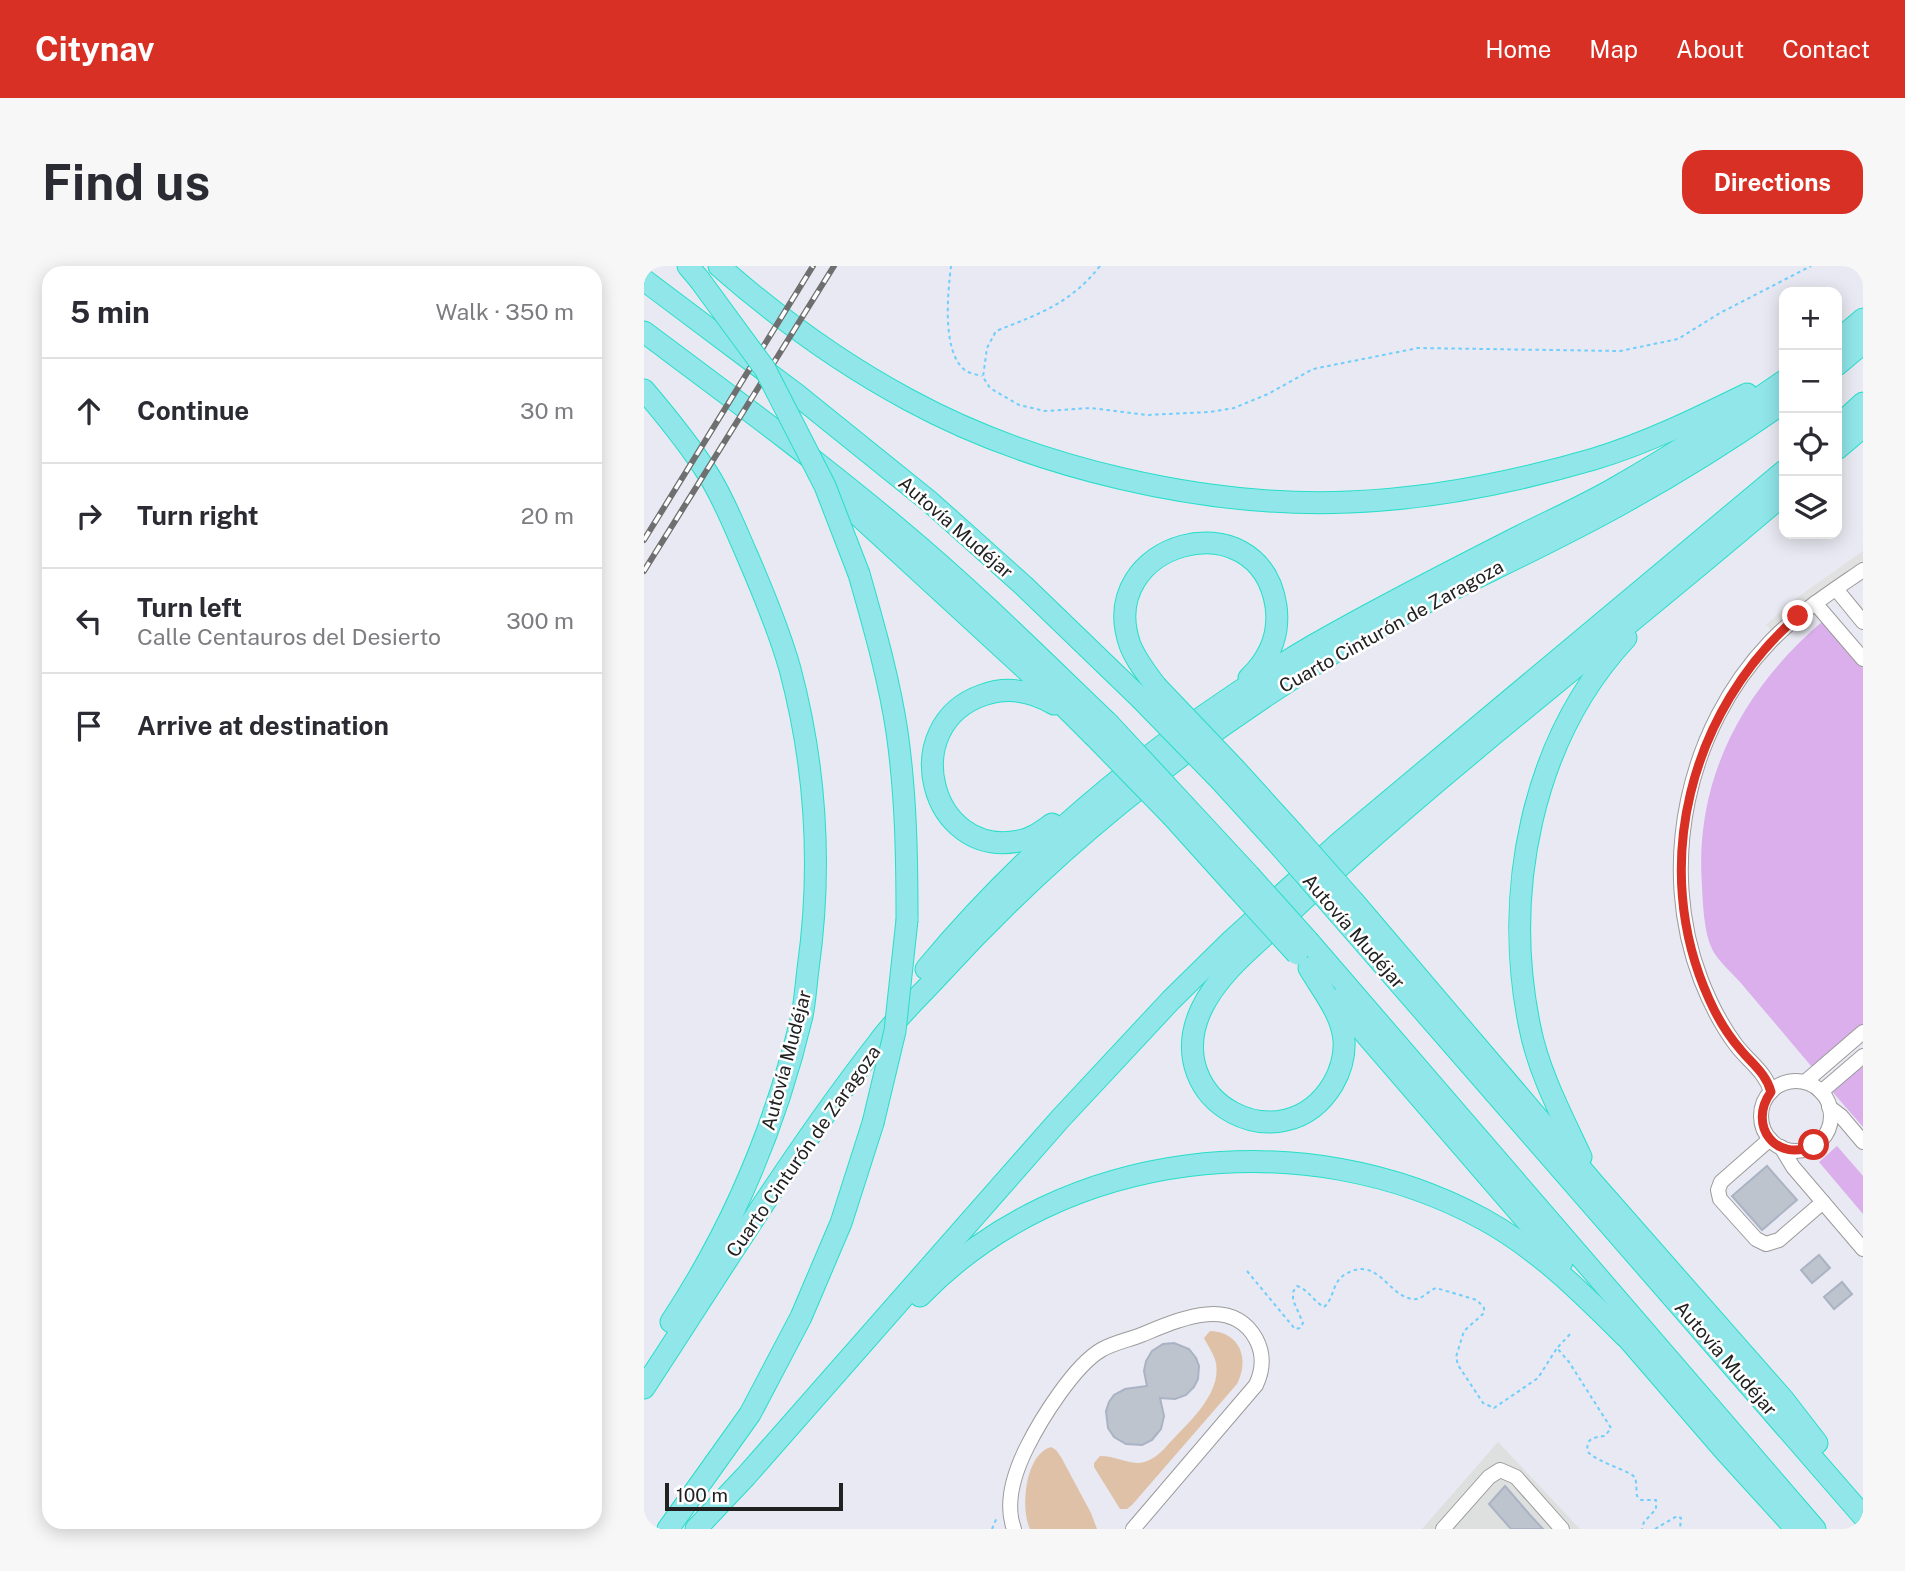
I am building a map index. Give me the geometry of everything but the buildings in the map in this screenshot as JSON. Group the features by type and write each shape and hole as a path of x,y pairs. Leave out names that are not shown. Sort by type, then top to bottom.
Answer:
{"highway":[{"path":"719,266 752,296 821,348 910,401 989,437 1070,465 1149,484 1251,499 1347,502 1394,499 1493,485 1595,458 1674,429 1748,393 1779,372"},
{"path":"668,1529 750,1414 801,1317 841,1223 873,1123 895,1031 907,920 907,831 897,733 883,658 859,574 825,486 765,369 694,273"},
{"name":"Autovía Mudéjar","path":"644,280 796,394 930,502 1148,692 1229,775 1347,908 1863,1516"},
{"path":"1842,330 1863,316"},
{"path":"1842,336 1863,316"},
{"name":"Autovía Mudéjar","path":"644,332 776,430 912,541 993,613 1243,881 1305,955 1815,1529"},
{"path":"1842,361 1863,343"},
{"path":"1100,729 1077,719 1051,702 1020,690 990,692 975,697 953,712 937,736 932,767 936,794 950,816 962,828 979,837 1005,842 1031,838 1107,789 1224,701 1313,646 1414,590 1612,489 1724,423 1779,384"},
{"name":"Autovía Mudéjar","path":"644,390 683,437 709,476 736,530 778,633 796,695 807,752 816,851 813,934 802,1014 776,1111 742,1195 678,1310 644,1362"},
{"path":"1842,423 1863,404"},
{"name":"Cuarto Cinturón de Zaragoza","path":"644,1388 802,1147 880,1040 972,938 1047,864 1121,800 1239,714 1324,659 1620,504 1734,437 1779,406"},
{"path":"1842,445 1863,427"},
{"path":"776,430 799,461 1077,719"},
{"path":"746,1476 1060,1119 1171,1000 1223,949 1340,842 1779,475"},
{"path":"1305,955 1334,1010 1344,1039 1341,1068 1320,1102 1307,1111 1281,1121 1250,1120 1225,1109 1209,1094 1197,1074 1192,1055 1195,1026 1201,1010 1224,977 1248,951 1350,856 1779,498"},
{"path":"1148,692 1126,629 1129,597 1134,584 1143,570 1166,552 1186,544 1217,543 1244,554 1256,565 1271,588 1277,613 1275,638 1265,662 1224,701"},
{"path":"1594,1184 1547,1080 1531,1030 1521,972 1519,914 1524,856 1539,795 1558,743 1586,691 1616,649 1674,585"},
{"path":"802,1147 872,1035 959,929 1034,853 1107,789"},
{"path":"1347,908 1783,1399 1863,1502"},
{"path":"1305,955 1625,1336 1796,1529"},
{"path":"696,1529 932,1283 969,1253 1013,1224 1066,1198 1110,1182 1165,1169 1219,1162 1269,1161 1323,1165 1376,1175 1429,1194 1483,1219 1537,1254 1572,1283 1625,1336"}],"street":[{"path":"1771,1092 1764,1076 1738,1048 1724,1027 1700,978 1685,913 1682,837 1696,769 1724,704 1763,650 1786,626 1863,570"},
{"path":"1836,589 1863,622"},
{"path":"1815,603 1863,659"},
{"path":"1805,1082 1863,1032"},
{"path":"1821,1092 1863,1056"},
{"path":"1863,1142 1841,1116 1829,1107 1821,1092 1805,1082 1789,1082 1771,1092 1765,1100 1761,1116 1765,1132 1863,1249"},
{"path":"1775,1143 1798,1151 1814,1145 1826,1133 1829,1107"},
{"path":"1775,1143 1724,1177 1718,1190 1720,1199 1756,1239 1766,1244 1779,1240 1823,1202"},
{"path":"1014,1529 1011,1498 1021,1460 1045,1414 1080,1370 1100,1350 1171,1323 1214,1314 1231,1317 1249,1329 1260,1348 1261,1368 1256,1385 1133,1529"},
{"path":"1443,1529 1489,1477 1500,1470 1516,1477 1562,1529"}],"path":[{"path":"951,266 947,322 955,357 966,370 983,376"},
{"path":"1100,266 1088,282 1059,305 996,331 987,348 983,376 990,388 1019,405 1045,411 1091,408 1147,415 1210,412 1234,408 1268,394 1313,369 1418,348 1620,351 1678,338 1811,266"},
{"path":"1247,1271 1295,1329 1300,1328 1303,1323 1293,1300 1293,1292 1297,1286 1305,1289 1324,1307 1342,1277 1359,1270 1378,1273 1403,1295 1412,1299 1420,1298 1436,1289 1476,1300 1485,1308 1484,1313 1464,1331 1456,1357 1483,1403 1494,1408 1501,1406 1538,1378 1557,1348 1572,1332"},
{"path":"1557,1348 1569,1362 1611,1428 1605,1436 1589,1440 1588,1452 1605,1465 1635,1478 1637,1496 1641,1500 1656,1500 1656,1509 1644,1522 1642,1529"},
{"path":"1655,1529 1677,1517 1681,1518 1680,1529"}],"shaded area":[{"path":"1863,551 1863,563 1773,631 1766,625 1791,602"},
{"path":"1823,621 1863,668 1863,1024 1812,1067 1712,949 1703,910 1702,847 1706,809 1716,773 1747,707 1769,676"},
{"path":"1863,1061 1863,1127 1830,1089"},
{"path":"1837,1146 1863,1176 1863,1214 1819,1162"},
{"path":"1210,1331 1229,1336 1240,1349 1242,1365 1237,1384 1132,1505 1127,1509 1120,1509 1094,1463 1100,1456 1139,1463 1147,1461 1165,1448 1200,1410 1208,1399 1216,1375 1216,1363 1204,1338"},
{"path":"1498,1442 1580,1529 1422,1529"},
{"path":"1051,1447 1061,1457 1097,1529 1030,1529 1025,1496 1030,1471 1042,1452"}],"railway":[{"path":"644,540 813,266"},
{"path":"644,571 834,266"}],"route":[{"path":"1798,616 1754,660 1724,704 1711,730 1700,757 1686,808 1681,862 1685,913 1700,978 1729,1035 1769,1085 1771,1092 1765,1100 1761,1116 1765,1132 1775,1144 1789,1150 1798,1151 1814,1145"}]}
